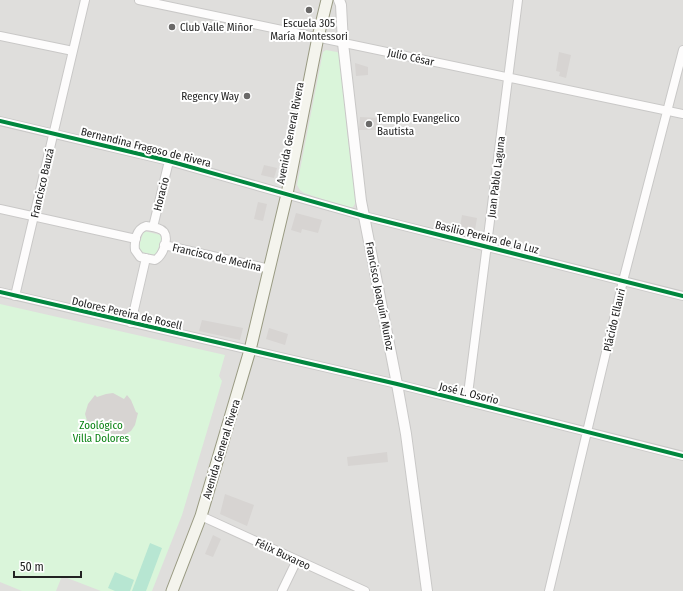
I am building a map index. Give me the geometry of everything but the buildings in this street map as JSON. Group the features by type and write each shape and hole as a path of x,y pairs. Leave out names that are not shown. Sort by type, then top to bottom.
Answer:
{"main road":[{"name":"Avenida General Rivera","path":"172,591 201,516 250,350 287,194 318,37 327,0"}],"street":[{"name":"Francisco Bauzá","path":"15,296 85,0"},
{"name":"Julio César","path":"139,0 683,114"},
{"name":"Francisco Joaquín Muñoz","path":"339,0 341,5 343,43 360,193 406,434 427,591"},
{"name":"Juan Pablo Laguna","path":"467,402 518,0"},
{"path":"0,36 73,51"},
{"name":"Plácido Ellauri","path":"549,591 623,281 683,50"},
{"name":"Bernandina Fragoso de Rivera","path":"0,121 169,160 287,194"},
{"name":"Horacio","path":"153,227 169,160"},
{"name":"Basilio Pereira de la Luz","path":"287,194 364,216 683,296"},
{"path":"0,209 34,217 136,236"},
{"path":"131,323 146,258 140,256 135,250 136,236 142,227 153,227"},
{"name":"Francisco de Medina","path":"146,258 155,260 161,256 164,245 163,231 153,227"},
{"name":"Francisco de Medina","path":"164,245 270,269"},
{"name":"Dolores Pereira de Rosell","path":"0,292 250,350"},
{"name":"José L. Osorio","path":"250,350 397,384 683,456"},
{"name":"Félix Buxareo","path":"201,516 365,591"},
{"path":"282,591 297,560"}],"shaded area":[{"path":"0,0 683,0 683,591 0,591"}],"green space":[{"path":"326,50 340,54 347,131 356,202 353,207 350,208 304,193 297,185 323,52"},
{"path":"144,231 161,235 162,237 156,255 141,252 138,248"},
{"name":"Zoológico Villa Dolores","path":"0,304 225,355 219,376 222,381 182,515 152,591 101,591 62,576 56,591 22,591 0,582"},
{"path":"150,543 162,548 146,591 132,591"},
{"path":"115,572 134,580 130,591 115,591 108,588"}],"cycle path":[{"path":"0,121 169,161 364,216 683,296"},
{"path":"0,292 397,384 683,456"}],"place":[{"name":"Escuela 305 María Montessori","path":"309,10"},
{"name":"Club Valle Miñor","path":"172,27"},
{"name":"Regency Way","path":"247,96"},
{"name":"Templo Evangelico Bautista","path":"369,124"}]}
